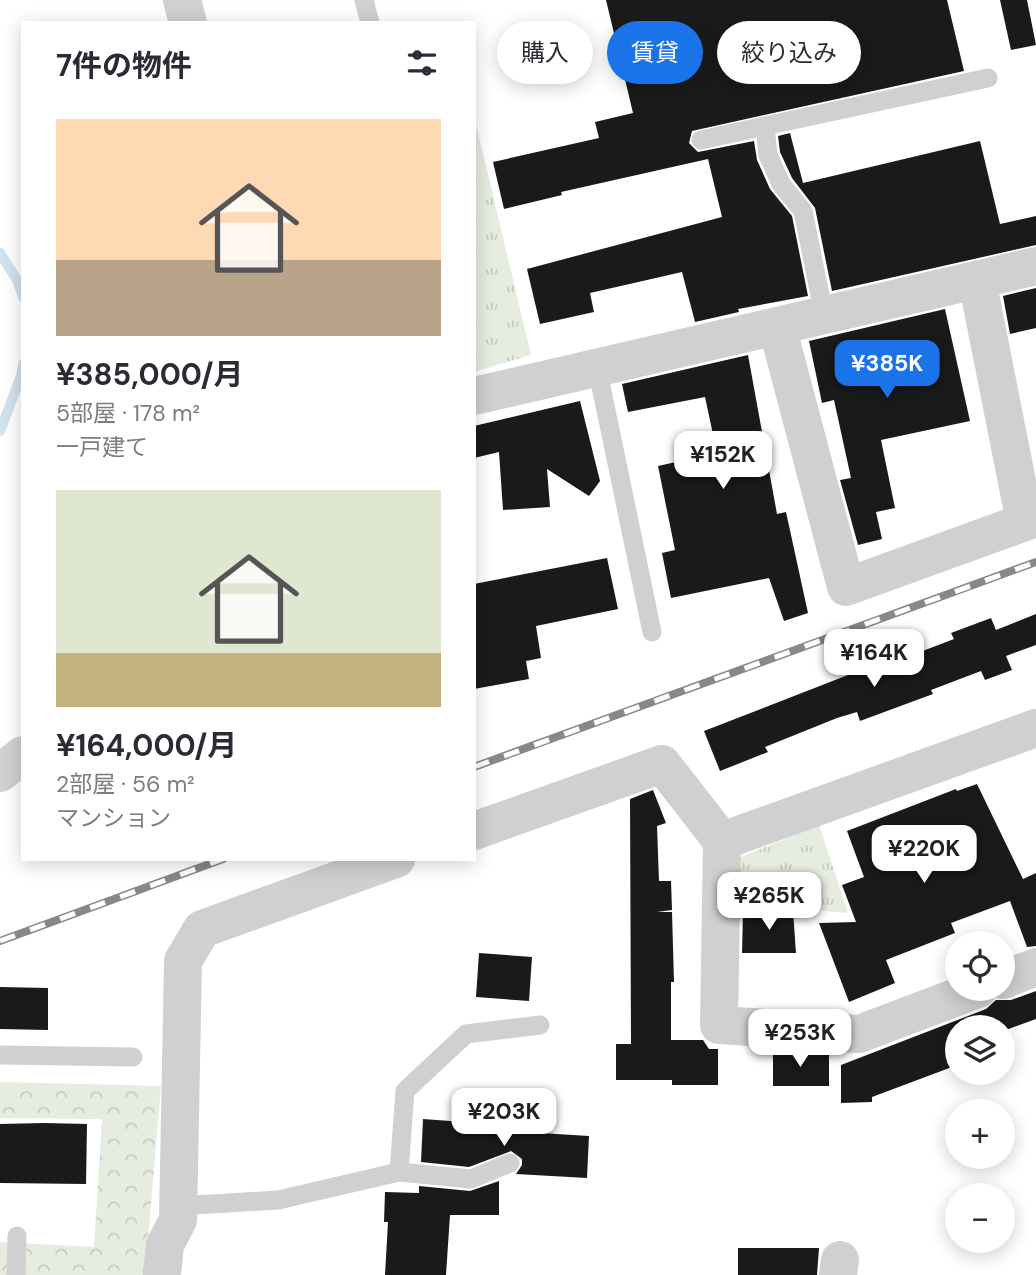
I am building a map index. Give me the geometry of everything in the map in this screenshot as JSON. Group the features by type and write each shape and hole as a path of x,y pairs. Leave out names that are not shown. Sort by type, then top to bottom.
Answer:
{"street":[{"path":"182,0 187,21"},
{"path":"476,396 1036,266"},
{"path":"777,326 846,587 1031,520 976,280"},
{"path":"722,841 1036,728"},
{"path":"0,773 21,757"},
{"path":"476,830 662,764 722,841 719,1025 859,1034 946,1001"},
{"path":"162,1275 165,1245 178,1220 183,961 202,929 390,861"},
{"path":"1015,975 1036,967"}],"lane":[{"path":"364,0 369,21"},
{"path":"701,140 988,78"},
{"path":"765,125 768,155 781,184 803,211 824,315"},
{"path":"597,367 652,632"},
{"path":"399,1172 405,1091 466,1034 540,1025"},
{"path":"0,1055 133,1057"},
{"path":"178,1206 278,1200 399,1172 471,1179 510,1163"},
{"path":"16,1275 17,1236"}],"green space":[{"path":"476,124 531,355 476,371"},
{"path":"819,825 848,913 737,903 736,859"},
{"path":"0,1082 161,1086 145,1275 0,1275 0,1242 94,1247 102,1119 0,1118"}],"building":[{"path":"606,0 947,0 964,71 692,131 689,143 698,152 754,141 757,160 770,189 792,216 808,296 738,309 739,312 695,322 682,272 590,293 594,312 540,324 527,269 722,217 708,159 561,192 562,195 504,209 493,162 599,138 595,122 633,113 626,84 703,84 703,21 611,21"},
{"path":"1000,0 1027,0 1036,45 1011,50"},
{"path":"790,133 803,183 980,141 1000,224 1036,216 1036,245 832,291 815,208 792,178 780,152 778,136"},
{"path":"1036,288 1036,328 1010,334 1003,296"},
{"path":"945,309 970,421 881,440 895,508 876,512 882,539 858,545 840,480 851,478 834,400 822,403 809,341"},
{"path":"748,355 777,514 786,512 808,613 784,621 769,578 671,598 662,553 675,550 658,466 717,453 705,397 628,412 622,384"},
{"path":"580,401 600,481 589,496 547,469 550,507 503,510 499,452 476,458 476,426"},
{"path":"607,558 618,609 536,626 541,658 526,661 529,679 476,689 476,584"},
{"path":"1036,614 1036,645 1006,656 1012,670 985,680 981,671 931,690 933,694 860,721 857,712 837,718 765,747 768,752 720,771 704,731 871,666 873,670 954,639 951,633 991,618 996,630"},
{"path":"977,784 1023,879 1036,873 1036,946 1027,947 1010,901 951,923 954,931 945,931 945,937 886,960 895,983 849,1002 819,923 856,922 842,885 864,877 847,831 956,789 957,791"},
{"path":"653,790 666,823 657,826 659,881 671,881 672,910 657,912 672,912 674,982 671,982 671,1040 703,1040 709,1049 718,1049 718,1085 672,1085 672,1080 616,1080 616,1044 631,1044 630,799"},
{"path":"743,911 793,911 796,953 742,953"},
{"path":"479,953 532,957 529,1001 476,997"},
{"path":"0,987 48,988 48,1030 0,1029"},
{"path":"1036,991 1036,1019 1015,1027 1015,1015 970,1015 986,1009 995,1001 1015,1001 1015,999"},
{"path":"945,1025 945,1070 872,1097 872,1102 841,1103 841,1065"},
{"path":"773,1050 829,1054 829,1086 773,1086"},
{"path":"423,1119 491,1124 490,1130 589,1136 587,1178 516,1174 522,1165 522,1159 511,1151 469,1167 421,1162"},
{"path":"0,1124 87,1124 86,1184 0,1183"},
{"path":"499,1181 499,1215 450,1215 446,1275 385,1275 388,1222 384,1222 385,1192 419,1193 419,1186 470,1191"},
{"path":"738,1248 819,1248 817,1275 738,1275"}],"waterway":[{"path":"0,253 21,291"},
{"path":"0,431 21,376"}],"railway":[{"path":"476,766 1036,562"},
{"path":"0,941 218,861"}]}
